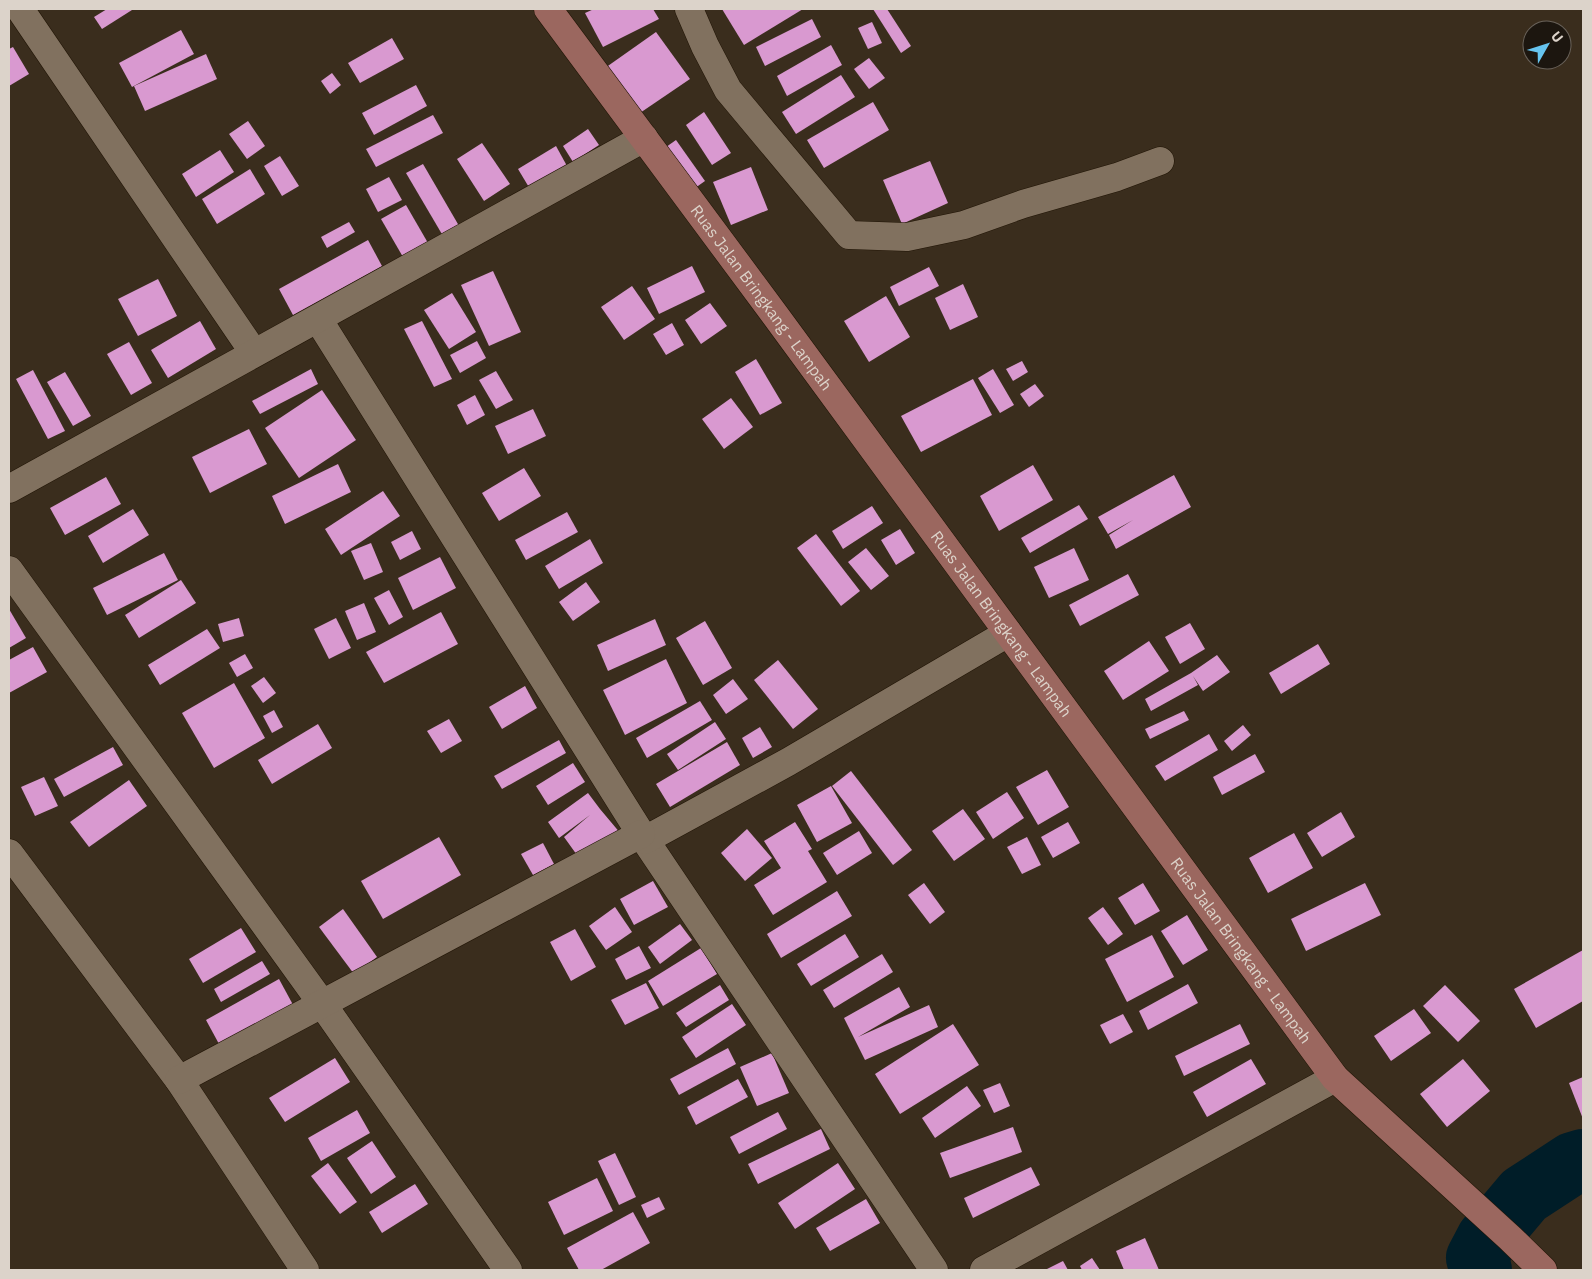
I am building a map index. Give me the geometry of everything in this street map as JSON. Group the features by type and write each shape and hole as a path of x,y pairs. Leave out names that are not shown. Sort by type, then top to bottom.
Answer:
{"main road":[{"name":"Ruas Jalan Bringkang - Lampah","path":"548,9 1335,1078 1543,1270"}],"street":[{"path":"20,9 254,353"},
{"path":"689,9 705,46 728,90 849,235 907,237 964,224 1023,204 1099,183 1160,161"},
{"path":"9,489 644,138"},
{"path":"318,319 643,837 934,1270"},
{"path":"9,570 323,1005 508,1270"},
{"path":"179,1080 323,1005 493,912 788,762 1008,633"},
{"path":"9,853 179,1080 305,1270"},
{"path":"984,1270 1335,1078"}],"building":[{"path":"107,9 132,10 102,29 94,17"},
{"path":"594,9 653,9 659,19 603,47 585,13"},
{"path":"722,9 803,9 744,45"},
{"path":"873,9 887,9 911,46 901,53"},
{"path":"812,19 821,37 765,66 756,47"},
{"path":"872,22 882,43 868,49 858,28"},
{"path":"181,30 194,54 132,87 119,63"},
{"path":"656,32 690,79 637,115 605,68"},
{"path":"392,38 404,59 360,83 348,63"},
{"path":"831,45 842,65 787,96 777,76"},
{"path":"13,47 29,74 9,86 9,49"},
{"path":"206,54 217,79 145,111 134,86"},
{"path":"869,58 885,78 869,89 854,69"},
{"path":"332,73 341,85 330,94 321,81"},
{"path":"841,75 855,97 796,134 782,112"},
{"path":"416,85 427,106 374,135 362,113"},
{"path":"873,102 889,130 824,168 807,140"},
{"path":"704,112 731,153 712,165 686,125"},
{"path":"433,115 443,133 376,167 366,149"},
{"path":"248,121 265,146 247,159 229,134"},
{"path":"588,129 599,145 573,162 563,146"},
{"path":"676,140 705,181 688,193 659,152"},
{"path":"482,143 510,184 484,201 457,159"},
{"path":"556,146 567,166 530,189 518,169"},
{"path":"220,150 234,172 196,197 182,174"},
{"path":"280,156 299,186 282,196 264,166"},
{"path":"930,161 948,203 902,224 883,180"},
{"path":"423,164 462,231 446,241 406,173"},
{"path":"751,167 768,210 731,225 713,182"},
{"path":"250,169 265,194 217,224 202,199"},
{"path":"389,177 402,200 378,212 366,189"},
{"path":"406,205 428,243 403,257 381,219"},
{"path":"349,222 355,232 327,248 321,237"},
{"path":"368,240 382,266 293,315 279,289"},
{"path":"692,266 705,292 659,314 647,288"},
{"path":"929,267 939,286 899,306 890,287"},
{"path":"493,271 521,332 489,346 461,285"},
{"path":"158,279 177,316 138,336 118,299"},
{"path":"963,284 978,317 950,330 935,298"},
{"path":"632,286 655,319 624,340 601,307"},
{"path":"452,293 476,332 449,349 424,310"},
{"path":"886,296 910,337 869,362 844,321"},
{"path":"710,303 727,326 701,344 685,320"},
{"path":"200,321 216,349 168,378 151,350"},
{"path":"422,321 452,379 434,387 404,329"},
{"path":"672,323 684,345 666,355 653,334"},
{"path":"477,341 486,358 460,373 450,355"},
{"path":"129,342 152,383 131,395 107,354"},
{"path":"756,359 782,403 760,415 735,372"},
{"path":"1022,361 1028,372 1013,381 1006,369"},
{"path":"311,369 318,384 260,414 252,401"},
{"path":"993,369 1014,405 1000,413 978,378"},
{"path":"33,370 65,431 48,439 16,379"},
{"path":"496,371 513,400 496,409 479,380"},
{"path":"65,372 91,416 73,426 47,382"},
{"path":"973,379 992,415 921,452 901,416"},
{"path":"1035,384 1044,396 1029,407 1020,394"},
{"path":"322,390 356,440 299,478 265,428"},
{"path":"475,395 485,415 467,425 457,405"},
{"path":"731,398 753,427 724,449 702,419"},
{"path":"533,409 546,436 508,454 495,426"},
{"path":"249,429 267,464 210,493 192,457"},
{"path":"338,464 351,492 285,524 272,496"},
{"path":"1033,465 1053,500 999,531 980,496"},
{"path":"524,468 541,496 499,521 482,493"},
{"path":"1174,475 1191,507 1116,549 1109,535 1133,520 1108,534 1098,517"},
{"path":"106,477 121,504 65,535 50,508"},
{"path":"383,491 400,516 341,555 325,529"},
{"path":"1079,505 1088,519 1030,553 1021,538"},
{"path":"872,506 883,523 843,549 832,531"},
{"path":"133,509 149,535 103,563 88,536"},
{"path":"567,512 578,532 526,560 515,540"},
{"path":"900,529 915,553 896,565 881,540"},
{"path":"412,531 421,549 400,560 391,542"},
{"path":"816,534 860,591 841,606 797,548"},
{"path":"590,539 603,563 559,589 545,566"},
{"path":"371,543 383,572 364,580 351,551"},
{"path":"866,548 889,576 871,590 848,562"},
{"path":"1074,548 1089,580 1049,598 1034,567"},
{"path":"164,553 178,580 107,615 93,588"},
{"path":"440,557 456,588 413,610 398,578"},
{"path":"1128,574 1139,595 1080,626 1069,605"},
{"path":"181,580 196,603 139,638 125,615"},
{"path":"586,582 600,602 573,621 559,602"},
{"path":"389,590 403,617 389,625 374,598"},
{"path":"364,603 376,632 357,640 345,611"},
{"path":"9,609 26,638 9,648"},
{"path":"441,612 458,644 384,683 366,652"},
{"path":"239,618 244,636 223,642 218,624"},
{"path":"336,618 351,648 329,659 314,629"},
{"path":"655,619 666,645 608,671 597,645"},
{"path":"705,621 732,668 703,685 676,638"},
{"path":"1190,623 1205,649 1180,664 1165,637"},
{"path":"207,629 220,648 160,685 148,665"},
{"path":"1149,641 1169,671 1123,700 1104,671"},
{"path":"1318,644 1330,664 1281,694 1269,673"},
{"path":"33,647 47,672 9,693 9,660"},
{"path":"245,654 253,668 237,677 229,663"},
{"path":"1217,655 1230,672 1203,691 1193,676 1198,685 1151,711 1145,699 1191,673"},
{"path":"666,659 687,703 625,735 603,690"},
{"path":"778,660 818,709 793,729 754,680"},
{"path":"264,677 276,693 263,703 251,686"},
{"path":"733,679 748,699 726,714 713,695"},
{"path":"234,683 265,738 214,768 182,713"},
{"path":"525,686 537,708 502,729 489,707"},
{"path":"700,701 712,720 647,758 636,738"},
{"path":"274,710 283,727 272,733 263,716"},
{"path":"1184,711 1189,720 1150,739 1145,729"},
{"path":"449,719 462,741 441,753 427,731"},
{"path":"715,722 726,739 678,770 667,754"},
{"path":"318,724 332,748 272,784 258,760"},
{"path":"1243,725 1251,735 1232,751 1224,741"},
{"path":"760,727 772,747 753,758 742,738"},
{"path":"1209,734 1218,750 1165,781 1155,766"},
{"path":"559,740 566,753 502,789 494,776"},
{"path":"727,742 740,765 670,807 656,784"},
{"path":"113,747 123,765 64,797 54,779"},
{"path":"1255,754 1265,772 1222,795 1213,777"},
{"path":"573,763 585,782 548,805 536,786"},
{"path":"1047,770 1069,807 1038,825 1016,787"},
{"path":"851,771 912,850 893,865 832,786"},
{"path":"44,777 58,806 35,816 21,787"},
{"path":"129,780 147,806 89,847 70,822"},
{"path":"831,786 852,823 817,842 797,805"},
{"path":"1007,792 1024,818 993,839 976,812"},
{"path":"588,793 621,834 582,862 564,837 590,815 559,838 548,822"},
{"path":"963,809 985,839 954,861 932,831"},
{"path":"1341,812 1355,837 1322,857 1307,833"},
{"path":"795,822 812,849 808,851 827,882 773,915 754,885 781,868 764,841"},
{"path":"1068,822 1080,843 1053,858 1041,837"},
{"path":"747,829 772,858 745,881 721,853"},
{"path":"859,831 872,853 837,875 823,853"},
{"path":"1294,833 1313,868 1268,893 1249,858"},
{"path":"439,837 461,875 383,919 361,881"},
{"path":"1027,837 1041,865 1022,874 1007,847"},
{"path":"543,843 554,864 533,875 521,854"},
{"path":"653,881 668,907 634,925 620,899"},
{"path":"924,883 945,912 930,924 908,895"},
{"path":"1143,883 1160,911 1135,925 1118,898"},
{"path":"1365,883 1381,915 1306,951 1291,919"},
{"path":"837,891 852,916 781,958 767,934"},
{"path":"615,907 632,932 606,950 589,926"},
{"path":"1103,907 1123,934 1108,945 1088,918"},
{"path":"343,909 377,957 354,974 319,927"},
{"path":"1187,915 1208,950 1183,965 1161,931"},
{"path":"680,924 692,940 660,964 648,947"},
{"path":"241,928 256,952 203,983 189,959"},
{"path":"575,929 596,967 571,981 550,942"},
{"path":"845,934 859,957 811,986 797,964"},
{"path":"1152,935 1174,977 1127,1002 1105,959"},
{"path":"639,946 651,968 626,980 615,959"},
{"path":"701,948 717,974 663,1006 648,981"},
{"path":"1583,950 1583,1001 1536,1028 1514,989"},
{"path":"882,954 893,972 834,1008 823,990"},
{"path":"262,961 270,974 221,1002 214,989"},
{"path":"279,979 298,1014 225,1055 206,1020"},
{"path":"646,983 659,1008 625,1025 611,1000"},
{"path":"1188,984 1198,1003 1148,1030 1139,1011"},
{"path":"720,985 729,1000 686,1027 676,1013"},
{"path":"1445,985 1480,1021 1458,1042 1423,1006"},
{"path":"899,987 910,1007 858,1037 929,1005 938,1027 865,1060 844,1018"},
{"path":"732,1004 746,1025 696,1058 682,1037"},
{"path":"1414,1009 1431,1033 1391,1061 1374,1036"},
{"path":"1123,1014 1133,1032 1110,1044 1100,1025"},
{"path":"953,1024 979,1065 900,1114 875,1074"},
{"path":"1240,1024 1250,1044 1184,1076 1175,1056"},
{"path":"728,1048 736,1064 679,1095 670,1079"},
{"path":"772,1053 789,1093 757,1106 740,1067"},
{"path":"335,1058 350,1082 285,1122 269,1098"},
{"path":"1251,1059 1266,1084 1207,1117 1193,1092"},
{"path":"1463,1059 1490,1091 1447,1127 1420,1094"},
{"path":"1583,1077 1583,1119 1569,1083"},
{"path":"738,1079 748,1097 696,1125 687,1107"},
{"path":"1000,1083 1010,1106 994,1113 983,1090"},
{"path":"967,1086 981,1106 935,1138 922,1118"},
{"path":"357,1110 370,1133 321,1161 308,1138"},
{"path":"778,1112 787,1129 739,1154 730,1137"},
{"path":"1013,1127 1022,1152 950,1178 940,1153"},
{"path":"821,1129 830,1149 758,1184 748,1164"},
{"path":"372,1141 396,1177 371,1194 347,1158"},
{"path":"615,1153 636,1197 619,1205 598,1161"},
{"path":"328,1163 357,1202 340,1214 311,1176"},
{"path":"838,1163 855,1189 795,1229 778,1203"},
{"path":"1031,1167 1040,1185 973,1218 964,1198"},
{"path":"597,1178 613,1211 564,1235 548,1202"},
{"path":"415,1184 428,1204 382,1233 369,1212"},
{"path":"659,1197 665,1209 647,1218 641,1205"},
{"path":"866,1199 880,1223 830,1251 816,1228"},
{"path":"633,1212 650,1243 601,1270 579,1270 567,1248"},
{"path":"1145,1238 1159,1270 1124,1270 1116,1251"},
{"path":"1092,1258 1100,1270 1082,1270 1080,1266"},
{"path":"1063,1261 1068,1270 1045,1270"}],"waterway":[{"path":"1481,1270 1477,1258 1487,1239 1524,1195 1573,1163 1583,1160"}]}
